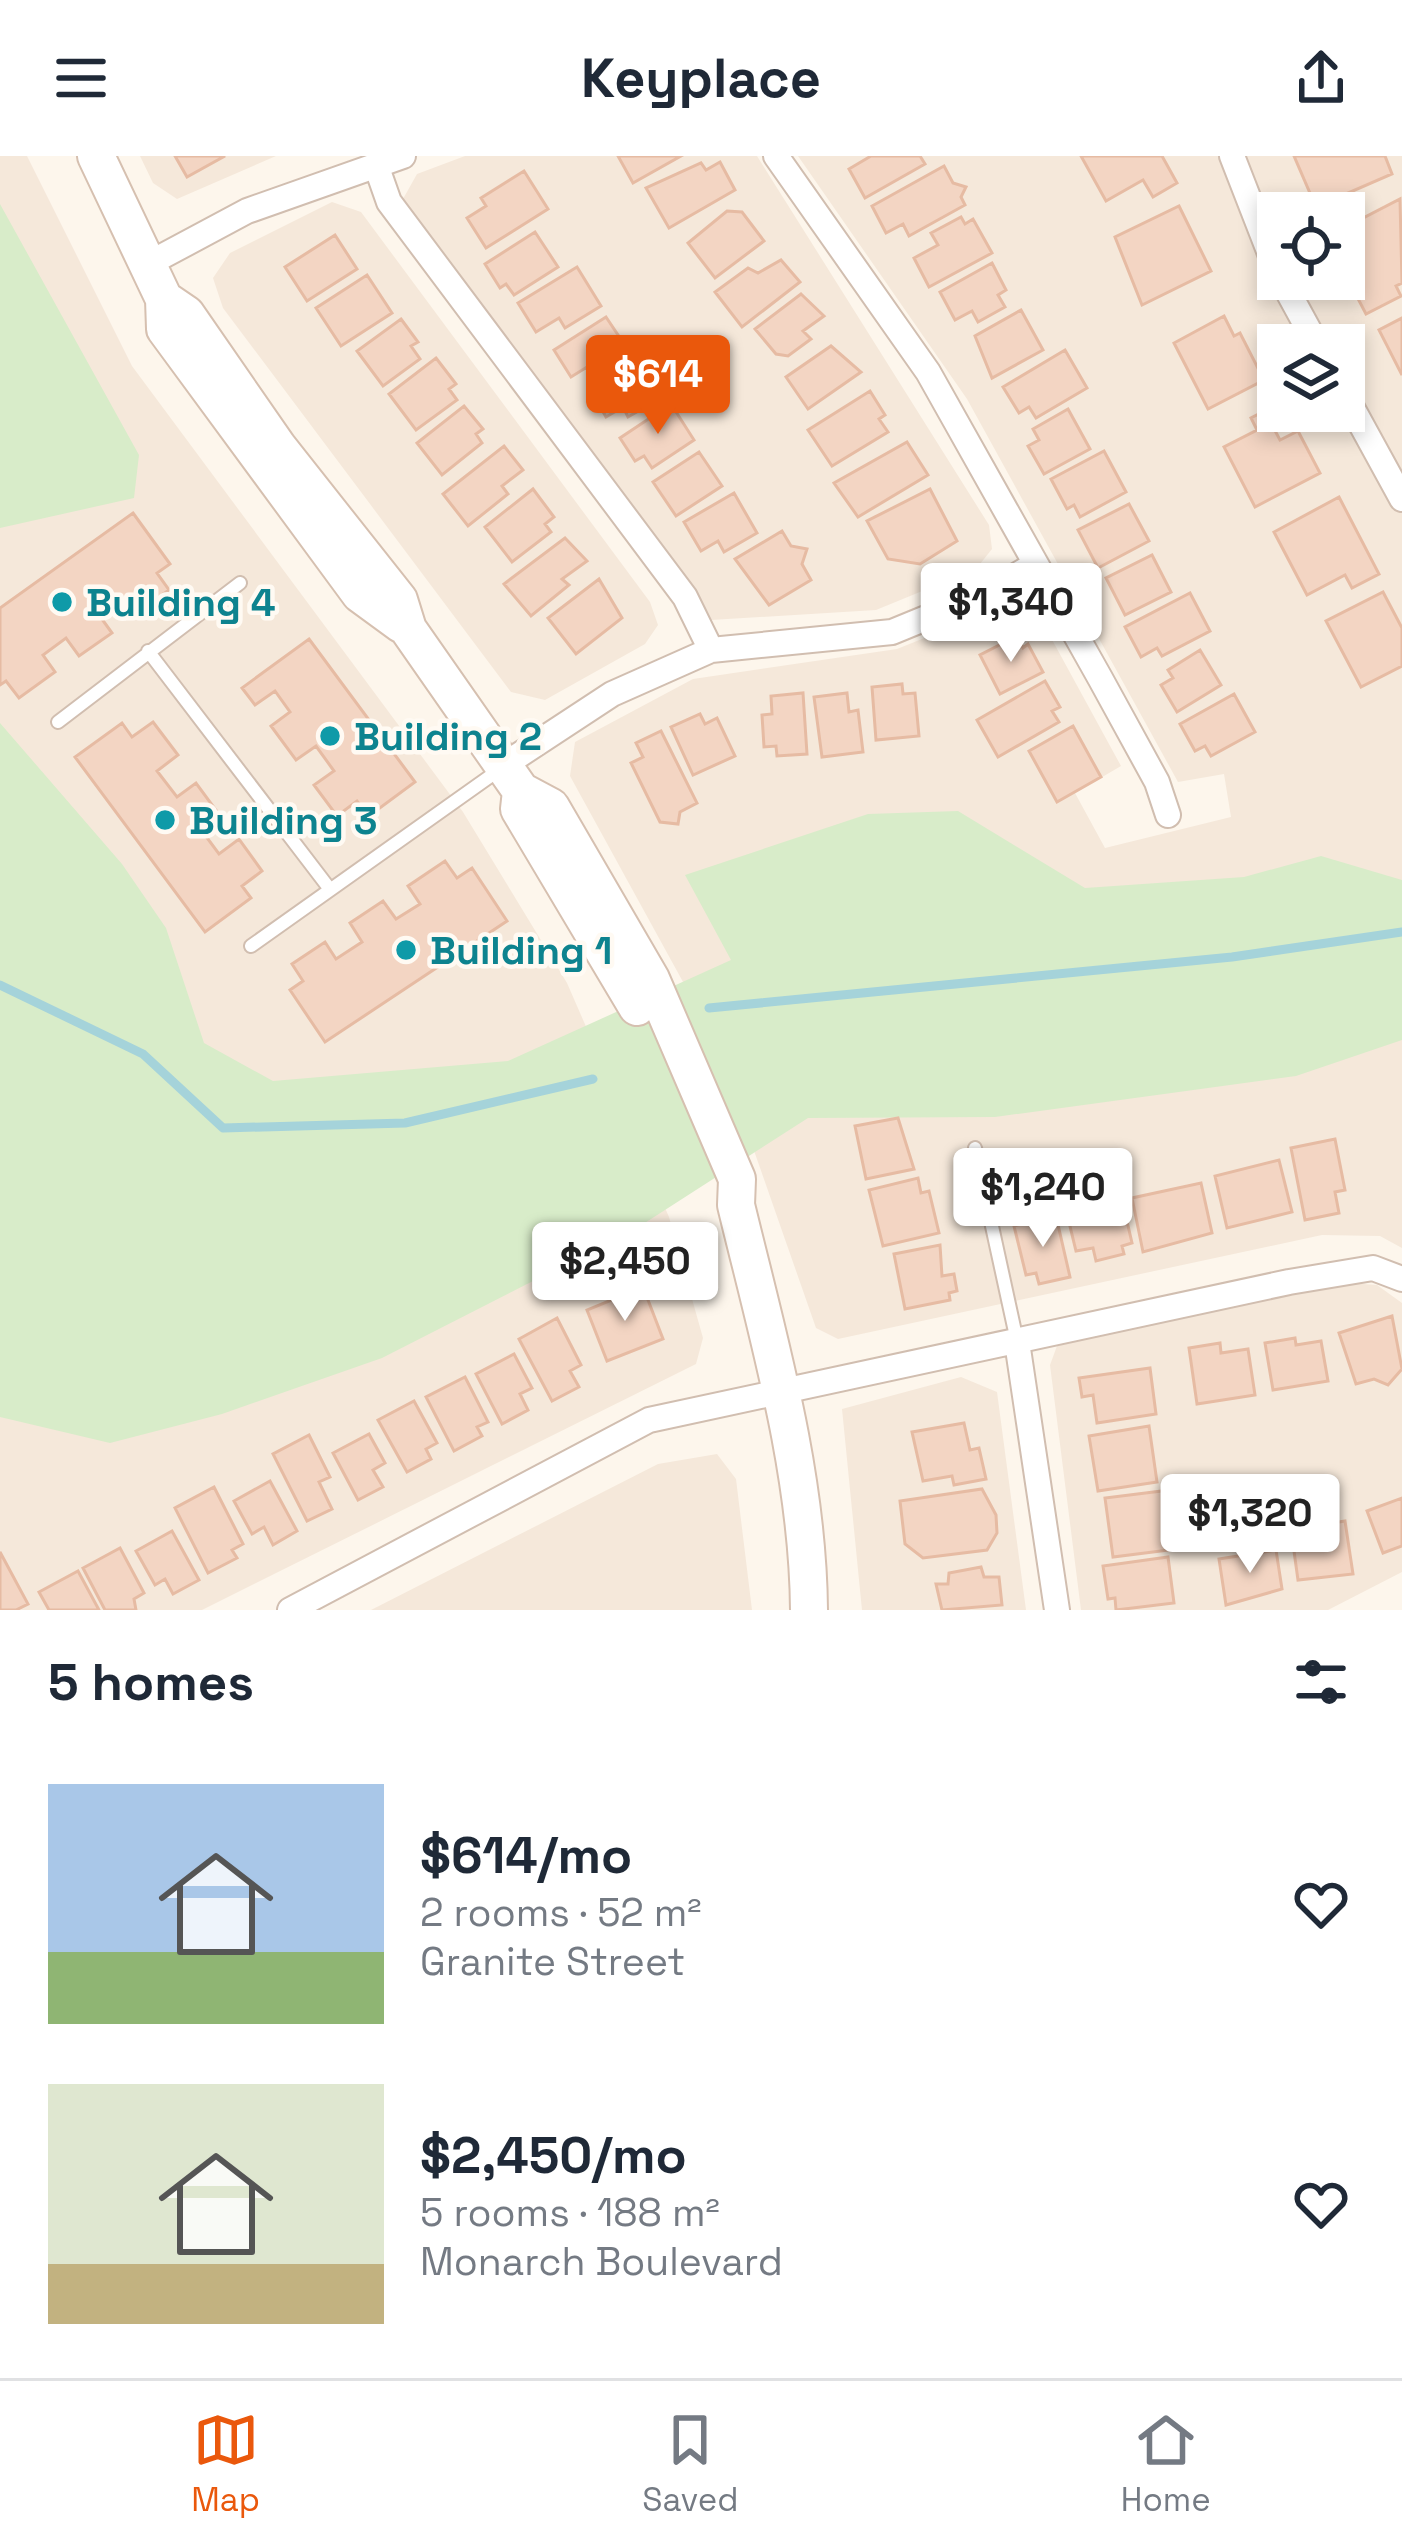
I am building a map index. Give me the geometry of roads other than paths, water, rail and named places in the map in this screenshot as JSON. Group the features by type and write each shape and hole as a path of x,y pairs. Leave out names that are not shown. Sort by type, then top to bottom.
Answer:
{"street":[{"path":"96,156 164,299 186,314 278,447 399,600 408,629 513,778 519,809 626,983 709,1172 736,1205 782,1391 809,1572 809,1610"},
{"path":"146,265 247,211 403,156"},
{"path":"776,156 928,372 1157,782 1168,815"},
{"path":"1232,156 1257,220"},
{"path":"376,165 389,202 685,597 711,650"},
{"path":"1365,432 1402,499"},
{"path":"513,778 611,694 711,650 892,632 987,593 1034,565"},
{"path":"290,1610 649,1420 1310,1278 1373,1268 1402,1279"},
{"path":"1017,1342 1058,1610"},
{"path":"809,1572 826,1610"}],"lane":[{"path":"58,722 240,583"},
{"path":"148,651 329,888"},
{"path":"250,946 329,888 513,778"},
{"path":"975,1148 1017,1342"}],"waterway":[{"path":"709,1008 1232,957 1402,932"},
{"path":"0,985 143,1054 223,1128 405,1123 593,1079"}],"place":[{"name":"Building 4","path":"62,602"},
{"name":"Building 2","path":"330,736"},
{"name":"Building 3","path":"165,820"},
{"name":"Building 1","path":"406,950"}]}
